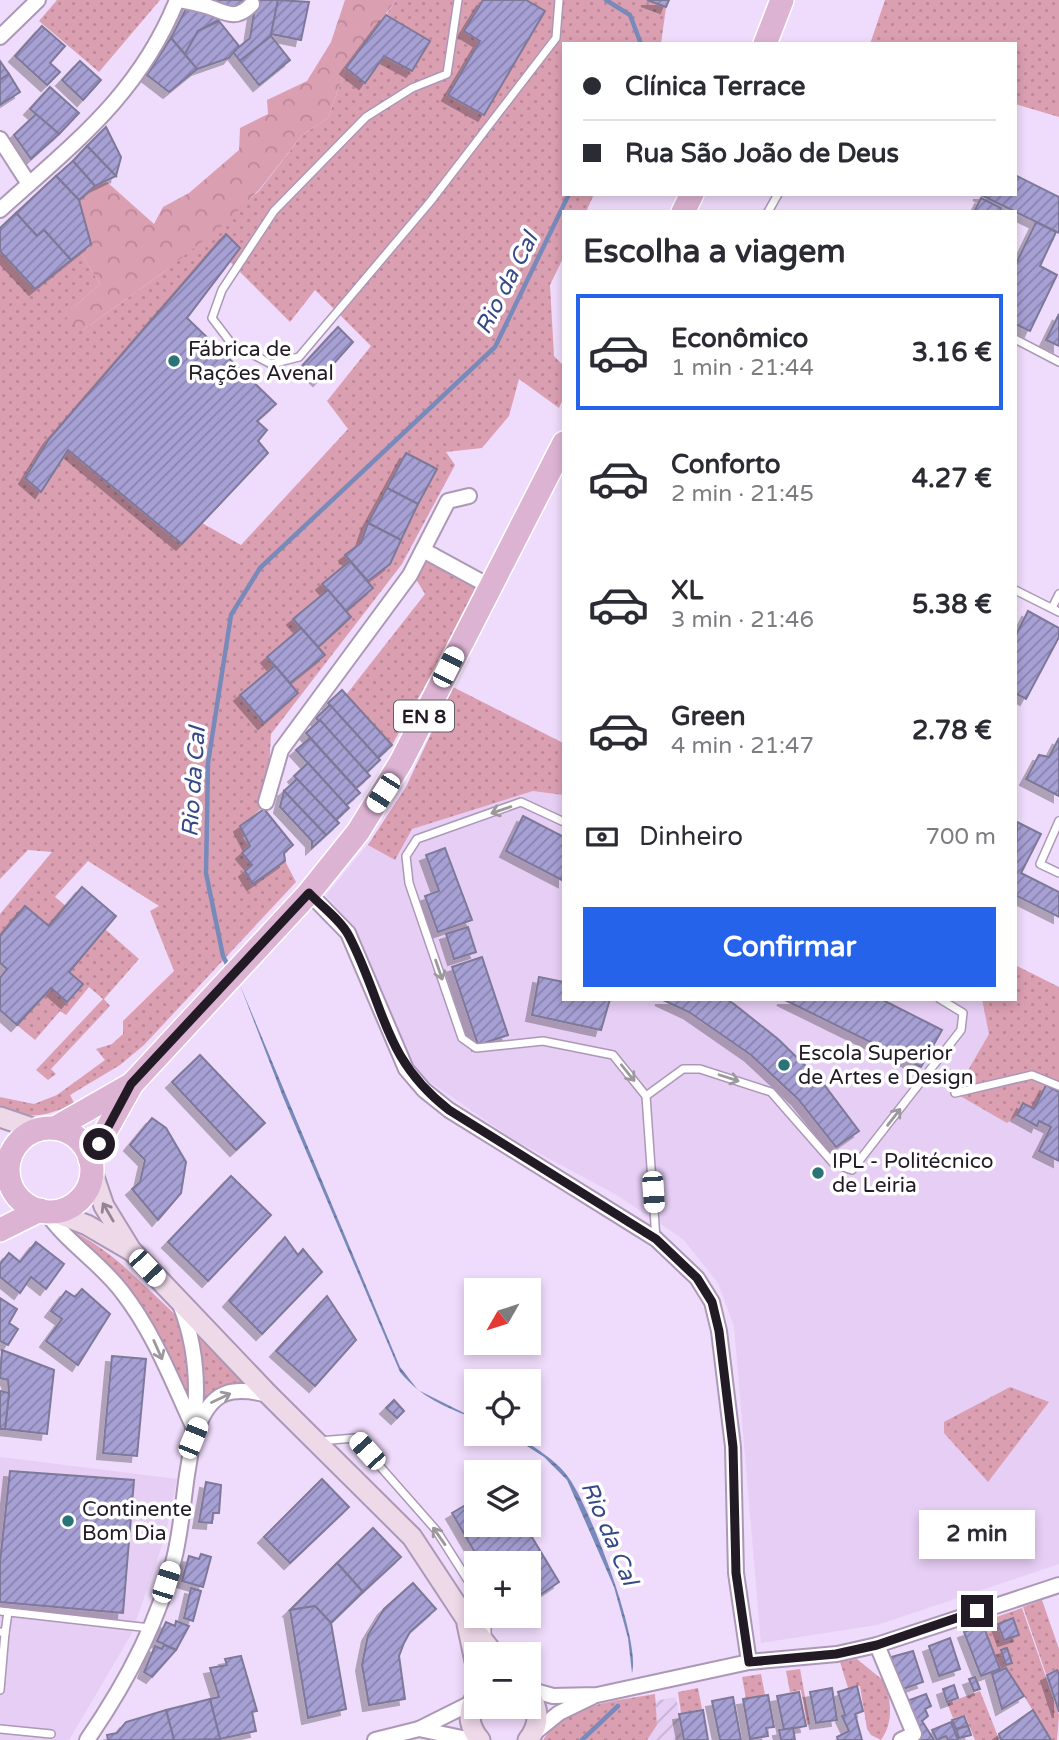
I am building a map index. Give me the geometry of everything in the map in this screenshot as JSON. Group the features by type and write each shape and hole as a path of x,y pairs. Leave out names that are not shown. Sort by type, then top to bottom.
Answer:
{"main road":[{"path":"766,42 782,0"},
{"name":"EN 8","path":"131,1084 309,893 358,832 383,793 562,447"},
{"path":"0,1213 6,1170 16,1145 131,1084"},
{"path":"0,1230 46,1211 75,1203 84,1195 91,1165 131,1084"},
{"path":"0,1117 78,1139 91,1165 104,1206 131,1250 269,1395 412,1537 464,1616"},
{"path":"6,1170 22,1200 87,1226 131,1250"},
{"path":"474,1628 485,1642"},
{"path":"470,1719 480,1740"},
{"path":"529,1738 537,1719"}],"street":[{"path":"0,37 38,0"},
{"path":"0,210 97,124 151,55 177,0 214,9 225,16 237,15 252,4"},
{"path":"0,139 29,184"},
{"path":"266,802 281,750 410,575 448,501 470,496"},
{"path":"423,550 489,586"},
{"path":"309,893 348,933 393,1045 406,1069 424,1090 449,1110 656,1239 697,1278 712,1302 719,1331 733,1447 736,1573 749,1662"},
{"path":"46,1211 56,1227 123,1292 153,1339 193,1433"},
{"path":"87,1740 117,1697 151,1628 174,1559 193,1433 197,1365 193,1338 179,1303"},
{"path":"193,1433 206,1406 216,1397 245,1389 269,1395"},
{"path":"541,1694 597,1695 749,1662 836,1654 877,1645 1058,1587"},
{"path":"877,1645 914,1734 901,1740"},
{"path":"529,1738 559,1713 597,1695"},
{"path":"377,1740 419,1729 464,1704"},
{"path":"419,1729 472,1740"}],"lane":[{"path":"458,0 447,74 412,88 366,117 274,211 222,290 212,318 231,343 271,364 299,357 430,202 556,38 559,0"},
{"path":"1017,340 1059,362"},
{"path":"1017,591 1055,610 1059,594"},
{"path":"562,821 521,803 417,839 407,856 409,883 462,1038 476,1048 542,1041 613,1055 646,1096 656,1239"},
{"path":"1059,821 1040,864 1059,873"},
{"path":"646,1096 683,1069 700,1069 771,1092 834,1164 852,1170 961,1031 963,1013 943,1001"},
{"path":"955,1093 1032,1075 1059,1086"},
{"path":"318,1441 355,1438 436,1530 464,1574"},
{"path":"0,1690 4,1612 151,1628"},
{"path":"0,1729 51,1734"}],"shaded area":[{"name":"IPL - Politécnico de Leiria","path":"453,687 562,742 562,1001 1017,1001 1017,966 1059,987 1059,1564 877,1625 761,1643 734,1326 718,1283 683,1239 615,1194 516,1141 427,1080 410,1060 352,926 326,895 368,844 406,787"},
{"path":"0,1457 177,1479 165,1537 131,1635 69,1740 0,1740"},
{"path":"676,1697 684,1740 647,1740 657,1725 655,1701"}],"green space":[{"path":"57,0 160,0 99,72 39,21"},
{"path":"345,0 396,0 346,68 328,118 302,135 259,190 223,225 165,271 83,330 66,320 74,307 100,284 80,252 79,200 95,186 107,182 154,224 163,207 189,193 239,150 240,128 268,114 267,100 307,81 331,42"},
{"path":"396,0 647,0 666,7 661,42 562,42 562,196 593,196 587,210 562,210 562,260 550,285 554,356 562,364 562,401 559,408 519,379 509,416 482,448 446,452 455,465 402,564 271,734 267,804 240,826 247,834 243,838 250,846 242,853 252,865 245,871 253,884 285,861 296,882 144,1045 120,1065 70,1095 74,1103 38,1115 20,1115 0,1110 0,1097 34,1104 57,1095 105,1060 96,1049 112,1044 123,1034 123,1021 174,971 150,911 159,906 88,861 55,897 66,906 49,926 25,906 0,936 0,914 52,852 28,850 0,879 0,251 80,252 100,284 74,307 83,330 165,271 259,191 302,135 328,118 346,68 361,80 384,56 412,70 430,41 386,15","holes":["226,234 240,248 230,262 290,322 315,290 371,346 327,401 348,429 241,545 202,523 181,544 68,450 41,491 25,478 49,439"]},
{"path":"885,0 1059,0 1059,117 1017,105 1017,42 871,42"},
{"path":"423,560 479,589 392,745 346,695 425,594 414,576"},
{"path":"453,687 562,742 562,795 533,791 412,829 395,860 368,845 406,787"},
{"path":"105,929 139,959 104,999 110,1006 51,1069 56,1074 48,1080 36,1070 103,999 89,987 66,1015 60,1011 35,1040 17,1025 51,988 68,1002 83,984 69,972"},
{"path":"1017,966 1059,987 1059,1092 1034,1109 1023,1103 1017,1115 1007,1123 955,1093 989,1034 982,1001 1017,1001"},
{"path":"74,1232 99,1247 132,1273 244,1384 204,1403 186,1394 159,1333 126,1289"},
{"path":"1010,1387 1049,1402 988,1482 944,1433 944,1422"},
{"path":"1042,1600 1059,1649 1059,1673 1057,1669 1046,1674 1023,1607"},
{"path":"1022,1608 1059,1715 1057,1740 1051,1740 1006,1667 1001,1669 983,1625 966,1631 964,1628"},
{"path":"857,1659 885,1682 890,1712 888,1726 881,1740 871,1735 867,1729 860,1686 848,1688 840,1662"},
{"path":"800,1669 810,1724 807,1725 801,1690 790,1692 786,1671"},
{"path":"761,1674 765,1695 746,1699 742,1677"},
{"path":"698,1688 702,1709 681,1713 678,1692"},
{"path":"980,1691 998,1740 975,1740 965,1715 953,1718 947,1703"},
{"path":"655,1694 657,1725 647,1740 543,1740 564,1718 578,1711 609,1702"}],"water":[{"path":"240,985 400,1367 417,1389 400,1372 283,1097"},
{"path":"420,1391 464,1414 444,1406"},
{"path":"527,1446 537,1449 566,1473 580,1497 622,1606 633,1657 632,1673 628,1638 614,1587 567,1480 544,1457"}],"building":[{"path":"192,0 242,0 242,5 223,12"},
{"path":"256,0 278,0 271,36 240,61 233,52 250,38"},
{"path":"278,0 309,2 301,40 271,34"},
{"path":"483,0 526,0 545,11 484,115 448,95 480,41 464,31"},
{"path":"647,0 669,0 666,7"},
{"path":"188,5 222,18 198,31 185,54 171,38"},
{"path":"386,15 430,41 412,71 384,56 365,83 346,68"},
{"path":"219,21 239,46 229,58 197,69 185,54 198,31"},
{"path":"42,26 65,46 50,63 60,72 47,85 15,56"},
{"path":"271,36 290,60 259,85 240,61"},
{"path":"171,38 197,69 169,92 147,75"},
{"path":"0,61 9,74 0,80"},
{"path":"80,61 101,80 83,100 62,80"},
{"path":"9,74 20,92 0,105 0,80"},
{"path":"50,87 79,113 59,134 30,109"},
{"path":"36,114 59,134 31,159 14,135"},
{"path":"106,127 121,157 116,176 87,146"},
{"path":"87,146 116,176 95,186 73,161"},
{"path":"73,161 95,186 79,200 56,176"},
{"path":"56,176 79,200 91,244 71,260 44,230 37,236 16,213"},
{"path":"1017,176 1059,197 1059,233 1017,213 1017,210 983,196 1017,196"},
{"path":"981,198 1001,208 1000,210 975,210"},
{"path":"16,213 37,236 44,230 71,260 35,289 0,251 0,228"},
{"path":"1036,222 1056,232 1040,266 1057,275 1030,331 1017,325 1017,262"},
{"name":"Fábrica de Rações Avenal","path":"226,234 240,248 187,318 276,404 257,421 267,430 258,441 268,453 182,544 68,450 41,492 25,478 49,439"},
{"path":"1059,314 1059,346 1046,340"},
{"path":"338,327 353,342 319,380 303,365"},
{"path":"406,453 437,469 418,504 387,488"},
{"path":"387,488 418,504 401,540 368,523"},
{"path":"368,523 401,540 390,564 368,581 345,555 361,543"},
{"path":"350,561 373,588 346,611 322,584"},
{"path":"328,590 351,617 318,647 293,619"},
{"path":"1028,611 1059,628 1059,637 1026,699 1017,694 1017,633"},
{"path":"301,628 325,655 290,683 267,657"},
{"path":"275,666 298,693 264,723 240,695"},
{"path":"342,690 392,745 378,758 328,703"},
{"path":"330,705 380,760 367,772 316,718"},
{"path":"320,720 370,776 356,788 306,733"},
{"path":"310,738 360,793 346,805 296,750"},
{"path":"1059,738 1059,796 1026,779 1039,755 1049,757"},
{"path":"308,763 349,808 336,820 294,776"},
{"path":"297,779 339,823 326,835 284,791"},
{"path":"284,791 326,835 312,848 312,841 280,807"},
{"path":"264,809 293,845 284,853 285,861 253,884 245,871 252,865 242,853 250,846 240,826"},
{"path":"523,816 562,836 562,880 506,851"},
{"path":"1017,822 1041,834 1021,873 1059,892 1059,917 1017,896"},
{"path":"445,848 472,920 438,932 425,896 439,891 426,855"},
{"path":"82,887 116,916 69,972 83,984 67,1002 51,988 17,1025 0,1010 0,978 7,969 0,963 0,936 25,906 49,926"},
{"path":"468,927 476,952 454,959 446,934"},
{"path":"482,957 508,1035 478,1045 452,967"},
{"path":"539,977 562,982 562,1001 609,1001 601,1030 532,1015"},
{"name":"Escola Superior de Artes e Design","path":"665,1001 729,1001 734,1004 778,1039 822,1082 859,1131 836,1147 798,1099 751,1055 689,1012"},
{"name":"Escola Superior de Artes e Design","path":"787,1001 885,1001 942,1030 921,1067"},
{"path":"200,1055 265,1123 236,1150 172,1082"},
{"name":"Escola Superior de Artes e Design","path":"1046,1085 1059,1092 1059,1161 1039,1151 1051,1127 1039,1121 1037,1126 1017,1115 1023,1103 1034,1109"},
{"path":"152,1118 166,1128 186,1162 181,1193 158,1220 132,1189 140,1182 145,1160 130,1145"},
{"path":"231,1176 271,1215 208,1281 168,1242"},
{"path":"285,1237 298,1255 303,1249 322,1272 262,1334 229,1301"},
{"path":"36,1242 64,1264 46,1289 31,1277 20,1293 0,1277 0,1264 9,1253 20,1262"},
{"path":"82,1289 110,1314 78,1365 46,1341 62,1319 51,1311 66,1291 75,1297"},
{"path":"327,1296 356,1340 315,1386 276,1351"},
{"path":"0,1298 17,1309 9,1323 18,1329 8,1345 0,1341"},
{"path":"2,1350 54,1370 47,1434 5,1429 9,1393 8,1380 0,1378"},
{"path":"112,1356 146,1359 137,1456 103,1453"},
{"path":"0,1391 9,1393 5,1429 0,1429"},
{"path":"394,1400 404,1411 397,1418 386,1408"},
{"name":"Continente Bom Dia","path":"10,1471 134,1480 123,1613 0,1602 0,1562"},
{"path":"322,1479 349,1507 290,1563 264,1537"},
{"path":"206,1482 221,1485 219,1513 213,1513 212,1523 199,1522"},
{"path":"464,1506 464,1534 452,1513"},
{"path":"373,1528 401,1557 363,1592 337,1563"},
{"path":"466,1537 532,1537 540,1551 474,1551"},
{"path":"541,1552 559,1582 541,1594"},
{"path":"201,1554 211,1557 203,1587 182,1581 189,1556 199,1559"},
{"path":"337,1563 363,1592 331,1623 315,1606 290,1610"},
{"path":"413,1583 436,1609 410,1632 399,1656 405,1699 369,1705 362,1665 368,1635 384,1609"},
{"path":"191,1588 201,1591 193,1621 184,1618"},
{"path":"315,1606 331,1623 346,1709 308,1718 290,1610"},
{"path":"1013,1618 1019,1635 1004,1640 998,1624"},
{"path":"176,1621 189,1626 176,1650 157,1641 166,1622 175,1626"},
{"path":"983,1625 1000,1669 981,1676 964,1632"},
{"path":"950,1638 960,1669 939,1676 929,1646"},
{"path":"164,1645 176,1650 152,1677 144,1672 155,1646 162,1649"},
{"path":"1007,1648 1012,1663 1006,1665 1001,1650"},
{"path":"913,1651 923,1682 900,1690 888,1658"},
{"path":"241,1656 257,1711 252,1712 256,1731 220,1739 210,1699 219,1697 210,1668 227,1665 225,1659"},
{"path":"1006,1668 1024,1696 1002,1709 992,1674"},
{"path":"1057,1670 1059,1674 1059,1712 1047,1675"},
{"path":"975,1677 980,1689 974,1691 969,1679"},
{"path":"954,1685 958,1698 947,1702 943,1689"},
{"path":"857,1686 863,1711 855,1714 862,1740 838,1740 837,1737 849,1731 842,1716 845,1715 838,1692"},
{"path":"832,1688 837,1720 816,1723 810,1692"},
{"path":"799,1692 806,1726 784,1730 777,1696"},
{"path":"926,1694 931,1706 925,1709 928,1716 922,1721 934,1740 918,1740 904,1702"},
{"path":"768,1695 774,1727 766,1728 768,1736 750,1739 743,1699"},
{"path":"733,1697 741,1740 720,1740 712,1701"},
{"path":"210,1699 220,1739 174,1740 166,1710"},
{"path":"166,1710 174,1740 108,1740 107,1735 117,1733 126,1722"},
{"path":"703,1710 708,1740 684,1740 679,1714"},
{"path":"1033,1710 1051,1740 1001,1740 999,1734"},
{"path":"964,1716 968,1726 956,1729 952,1720"},
{"path":"951,1722 958,1740 948,1740 946,1736 937,1740 932,1730"},
{"path":"968,1726 971,1735 959,1738 956,1729"},
{"path":"793,1728 795,1740 781,1740 779,1730"}],"waterway":[{"name":"Rio da Cal","path":"606,0 630,15 640,42"},
{"name":"Rio da Cal","path":"229,968 223,956 206,873 208,763 231,615 260,568 495,347 568,196"},
{"path":"582,1740 618,1706"}],"place":[{"name":"Fábrica de Rações Avenal","path":"174,361"},
{"name":"Escola Superior de Artes e Design","path":"784,1065"},
{"name":"IPL - Politécnico de Leiria","path":"818,1173"},
{"name":"Continente Bom Dia","path":"68,1521"}],"route":[{"path":"99,1144 131,1084 309,893 348,933 393,1045 406,1069 424,1090 449,1110 656,1239 697,1278 712,1302 719,1331 733,1447 736,1573 749,1662 836,1654 877,1645 977,1611"}]}
